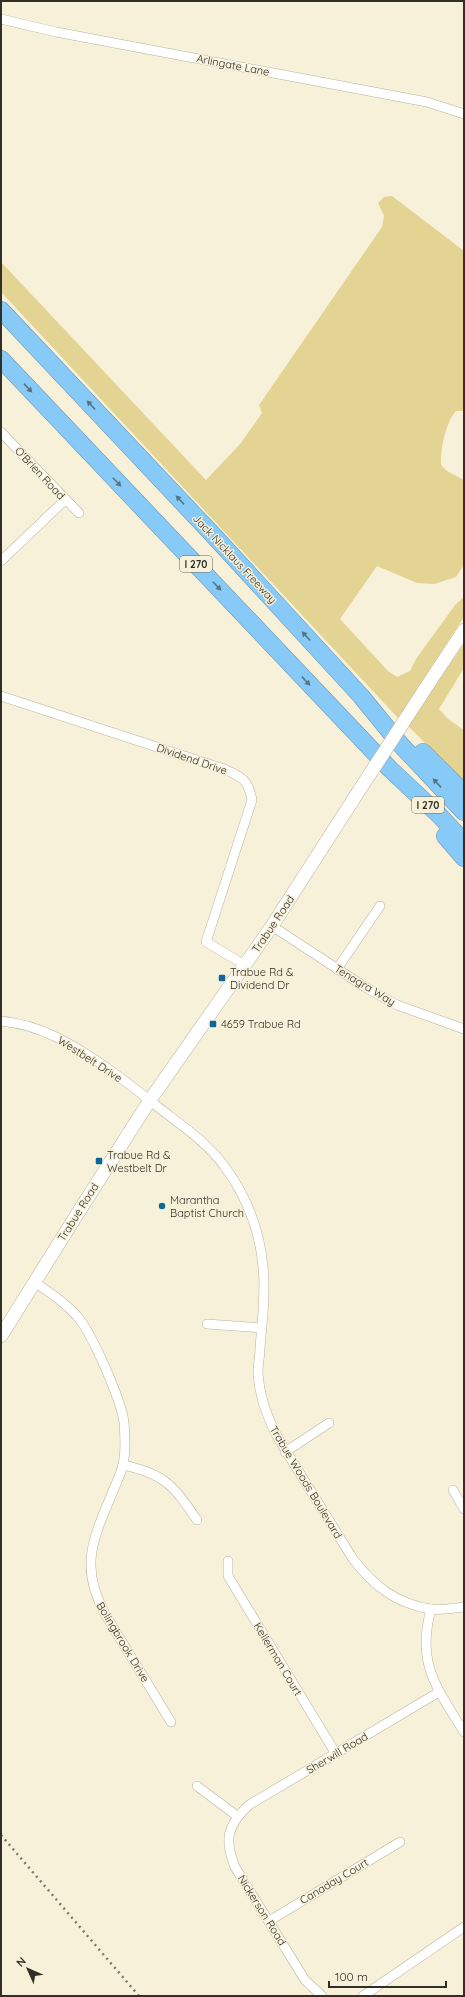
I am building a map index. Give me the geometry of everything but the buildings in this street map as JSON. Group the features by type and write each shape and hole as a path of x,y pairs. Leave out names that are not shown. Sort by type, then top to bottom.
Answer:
{"highway":[{"name":"Jack Nicklaus Freeway","path":"1,310 210,531 361,696 400,744 464,812"},
{"name":"I 270","path":"1,359 390,770 439,815 464,842"},
{"path":"361,696 408,737 464,793"},
{"path":"390,770 464,858"}],"main road":[{"name":"Trabue Road","path":"1,1336 150,1100 272,926 464,630"}],"street":[{"name":"Arlingate Lane","path":"1,19 56,32 421,101 464,114"},
{"name":"O'Brien Road","path":"1,432 79,513"},
{"path":"1,561 65,500"},
{"name":"Dividend Drive","path":"1,696 224,769 240,776 249,785 252,800 206,942 245,965"},
{"path":"337,969 380,906"},
{"name":"Tenagra Way","path":"272,926 365,987 397,1005 464,1029"},
{"name":"Westbelt Drive","path":"1,1021 33,1027 60,1039 150,1100"},
{"name":"Trabue Woods Boulevard","path":"150,1100 181,1123 215,1155 225,1166 247,1204 256,1229 264,1267 262,1328 258,1372 269,1420 285,1452 353,1559 367,1577 386,1593 406,1603 431,1610 464,1608"},
{"name":"Bolingbrook Drive","path":"34,1282 52,1294 78,1317 94,1346 114,1389 124,1421 123,1465 94,1540 90,1574 97,1598 105,1614 171,1722"},
{"path":"207,1324 262,1328"},
{"path":"285,1452 329,1423"},
{"path":"123,1465 141,1469 163,1478 180,1495 197,1520"},
{"path":"453,1490 464,1509"},
{"name":"Kellerman Court","path":"228,1561 228,1576 336,1754"},
{"path":"431,1610 427,1624 425,1650 431,1676 439,1692 464,1732"},
{"name":"Sherwill Road","path":"237,1816 249,1805 439,1692"},
{"path":"197,1786 237,1816"},
{"name":"Nickerson Road","path":"237,1816 229,1832 228,1850 235,1867 305,1980 322,1996"},
{"name":"Canaday Court","path":"269,1921 400,1842"},
{"path":"363,1996 463,1930"}],"shaded area":[{"path":"392,196 464,251 464,411 456,411 449,422 444,436 441,465 447,471 464,480 464,565 456,577 434,584 417,583 377,566 340,619 388,671 397,677 410,671 416,659 455,605 464,597 464,617 398,718 1,292 1,262 206,480 241,443 262,413 259,405 382,227 384,216 378,203 384,197"},
{"path":"464,644 464,668 439,709 448,719 464,730 464,782 407,725"}],"railway":[{"path":"1,1835 139,1996"}],"place":[{"name":"Trabue Rd & Dividend Dr","path":"222,978"},
{"name":"4659 Trabue Rd","path":"213,1024"},
{"name":"Trabue Rd & Westbelt Dr","path":"99,1161"},
{"name":"Marantha Baptist Church","path":"162,1206"}]}
